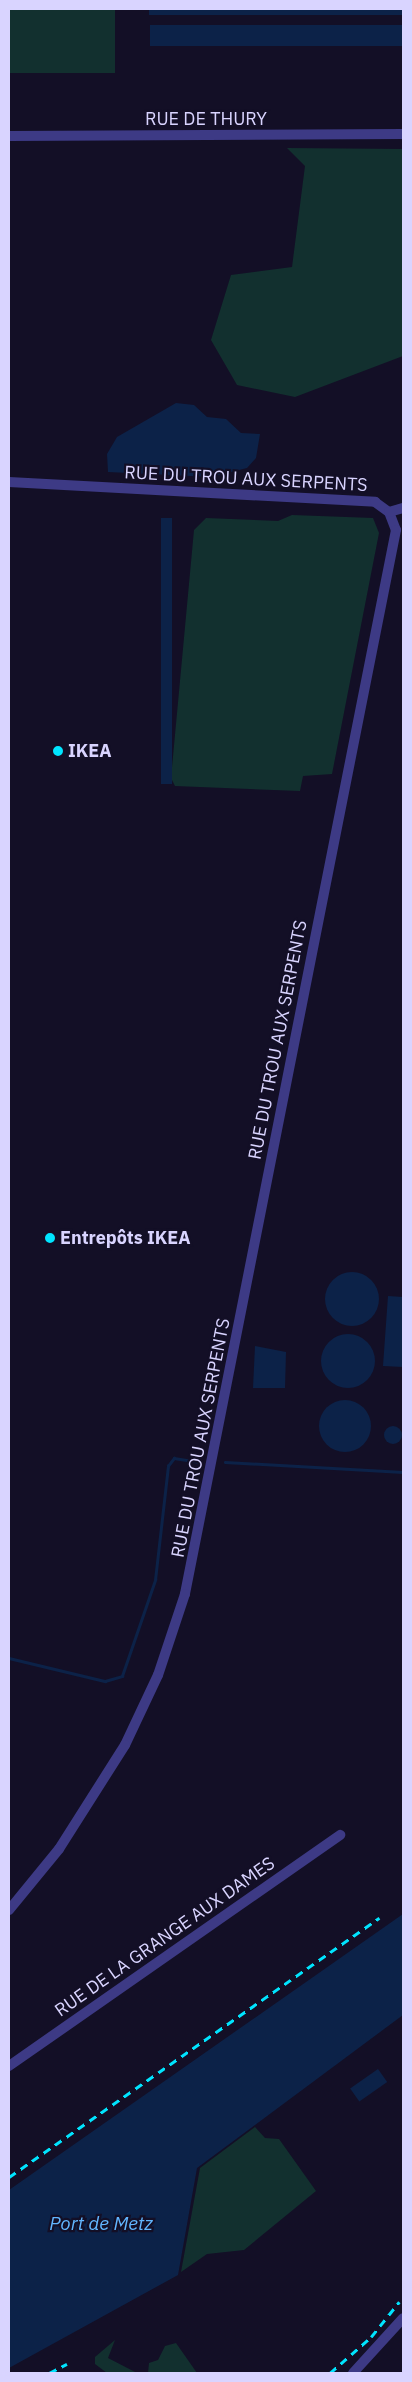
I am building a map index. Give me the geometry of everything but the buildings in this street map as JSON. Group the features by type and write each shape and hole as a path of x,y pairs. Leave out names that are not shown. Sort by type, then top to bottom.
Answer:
{"street":[{"name":"RUE DE THURY","path":"9,136 403,134"},
{"name":"RUE DU TROU AUX SERPENTS","path":"9,482 364,501 389,512 396,540 185,1594 158,1675 125,1744 59,1849 9,1910"},
{"path":"389,512 403,508"},
{"name":"RUE DE LA GRANGE AUX DAMES","path":"9,2066 340,1836"},
{"path":"353,2373 403,2318"}],"green space":[{"path":"9,9 115,9 115,73 9,73"},
{"path":"287,148 403,149 403,356 295,397 237,385 211,340 231,275 292,267 305,166"},
{"path":"292,515 373,518 379,533 332,774 303,776 300,791 175,786 171,778 194,530 206,518 278,521"},
{"path":"255,2127 265,2138 279,2139 316,2191 244,2250 207,2254 181,2272 200,2168"},
{"path":"115,2340 108,2358 137,2373 107,2373 95,2364 95,2357"},
{"path":"176,2343 197,2373 148,2373 149,2363 158,2360 165,2346"}],"water":[{"path":"149,9 403,9 403,15 149,15"},
{"path":"150,25 403,25 403,46 150,46"},
{"path":"176,403 194,405 207,417 226,419 241,433 260,434 256,458 247,468 211,477 108,472 107,454 117,437"},
{"path":"161,518 172,518 172,784 161,784"},
{"path":"352,1272 362,1274 371,1280 377,1289 379,1299 377,1309 371,1318 362,1324 352,1326 342,1324 333,1318 327,1309 325,1299 327,1289 333,1280 342,1274"},
{"path":"388,1296 403,1297 403,1367 383,1366"},
{"path":"348,1334 358,1336 367,1342 373,1351 375,1361 373,1371 367,1380 358,1386 348,1388 338,1386 329,1380 323,1371 321,1361 323,1351 329,1342 338,1336"},
{"path":"255,1346 286,1352 285,1388 253,1388"},
{"path":"340,1400 350,1400 364,1407 371,1421 371,1431 364,1445 350,1452 340,1452 330,1448 323,1441 319,1431 319,1421 323,1411 330,1404"},
{"path":"393,1426 399,1429 402,1435 399,1441 393,1444 387,1441 384,1435 387,1429"},
{"name":"Port de Metz","path":"403,1914 403,2015 197,2168 178,2275 9,2368 9,2190"},
{"path":"378,2069 387,2082 359,2102 350,2089"}],"waterway":[{"path":"9,1658 105,1681 122,1676 155,1580 168,1466 174,1458 200,1462"},
{"path":"225,1462 403,1472"}],"railway":[{"path":"9,2177 379,1918"},
{"path":"330,2373 371,2337 399,2302"},
{"path":"49,2373 67,2364"}],"place":[{"name":"IKEA","path":"58,751"},
{"name":"Entrepôts IKEA","path":"50,1238"}]}
